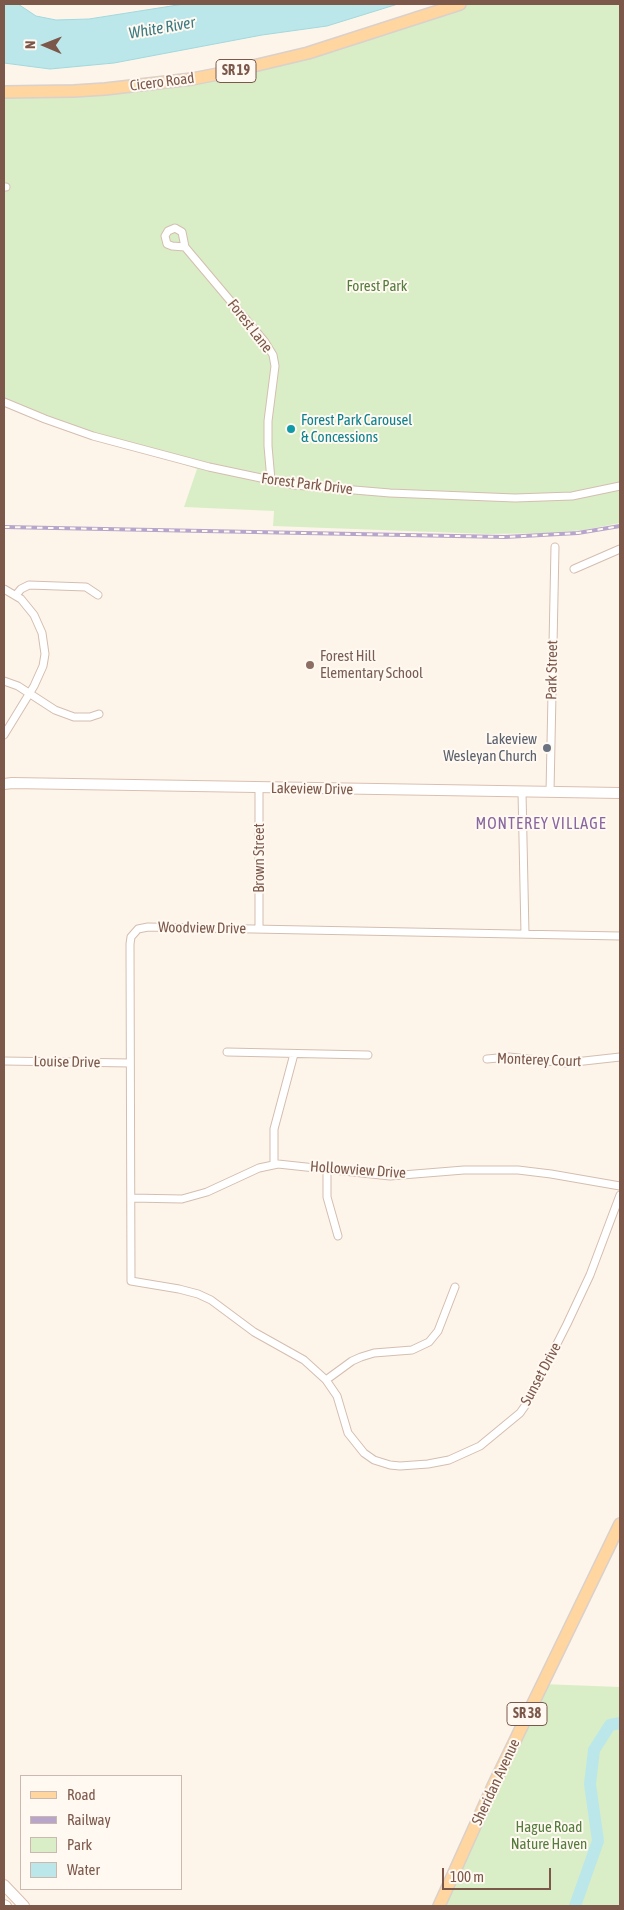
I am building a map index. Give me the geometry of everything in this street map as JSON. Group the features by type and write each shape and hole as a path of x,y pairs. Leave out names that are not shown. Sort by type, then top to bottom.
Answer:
{"main road":[{"name":"Cicero Road","path":"4,92 74,92 192,79 299,55 460,4"},
{"name":"Sheridan Avenue","path":"439,1906 497,1778 620,1524"}],"street":[{"name":"Forest Lane","path":"185,247 274,355 275,366 268,421 271,480"},
{"name":"Forest Park Drive","path":"4,402 45,420 93,436 209,467 294,485 390,493 514,498 572,496 620,486"},
{"name":"Park Street","path":"550,792 555,547"},
{"path":"574,569 620,549"},
{"path":"16,595 21,589 30,585 86,587 98,595"},
{"path":"4,589 16,595 38,620 45,648 43,666 30,693 4,735"},
{"path":"4,681 18,686 56,710 74,717 90,717 99,714"},
{"name":"Lakeview Drive","path":"4,784 12,782 258,788 620,793"},
{"name":"Brown Street","path":"258,788 259,929"},
{"path":"522,792 525,934"},
{"name":"Woodview Drive","path":"131,1281 130,944 134,933 138,929 148,927 620,936"},
{"path":"227,1052 368,1055"},
{"path":"274,1165 274,1128 294,1054"},
{"name":"Monterey Court","path":"487,1059 509,1057 566,1063 620,1057"},
{"name":"Louise Drive","path":"4,1061 130,1063"},
{"name":"Hollowview Drive","path":"131,1198 182,1199 208,1192 250,1171 274,1165 390,1176 464,1170 518,1170 620,1186"},
{"path":"327,1169 327,1197 338,1236"},
{"name":"Sunset Drive","path":"131,1281 179,1289 211,1300 254,1332 304,1360 326,1380 337,1396 345,1425 352,1440 364,1453 381,1463 400,1466 428,1464 449,1460 480,1446 520,1413 533,1393 590,1275 620,1195"},
{"path":"326,1380 352,1361 361,1357 374,1353 412,1350 429,1342 438,1331 455,1287"},
{"path":"4,1886 24,1906"}],"green space":[{"name":"Forest Park","path":"461,4 620,4 620,523 584,530 488,534 273,526 274,511 184,507 197,469 4,403 4,86 156,83 282,60"},
{"name":"Hague Road Nature Haven","path":"542,1684 620,1687 620,1906 439,1906"}],"water":[{"name":"White River","path":"4,4 18,4 36,16 56,20 89,19 184,4 398,4 327,26 262,35 114,63 50,69 4,63"}],"waterway":[{"path":"575,1906 598,1841 590,1784 594,1750 610,1725 620,1723"}],"railway":[{"path":"4,527 505,537 578,533 620,526"}],"place":[{"name":"Forest Park Carousel & Concessions","path":"291,429"},
{"name":"Forest Hill Elementary School","path":"310,665"},
{"name":"Lakeview Wesleyan Church","path":"547,748"}],"district":[{"name":"MONTEREY VILLAGE","path":"541,824"}]}
